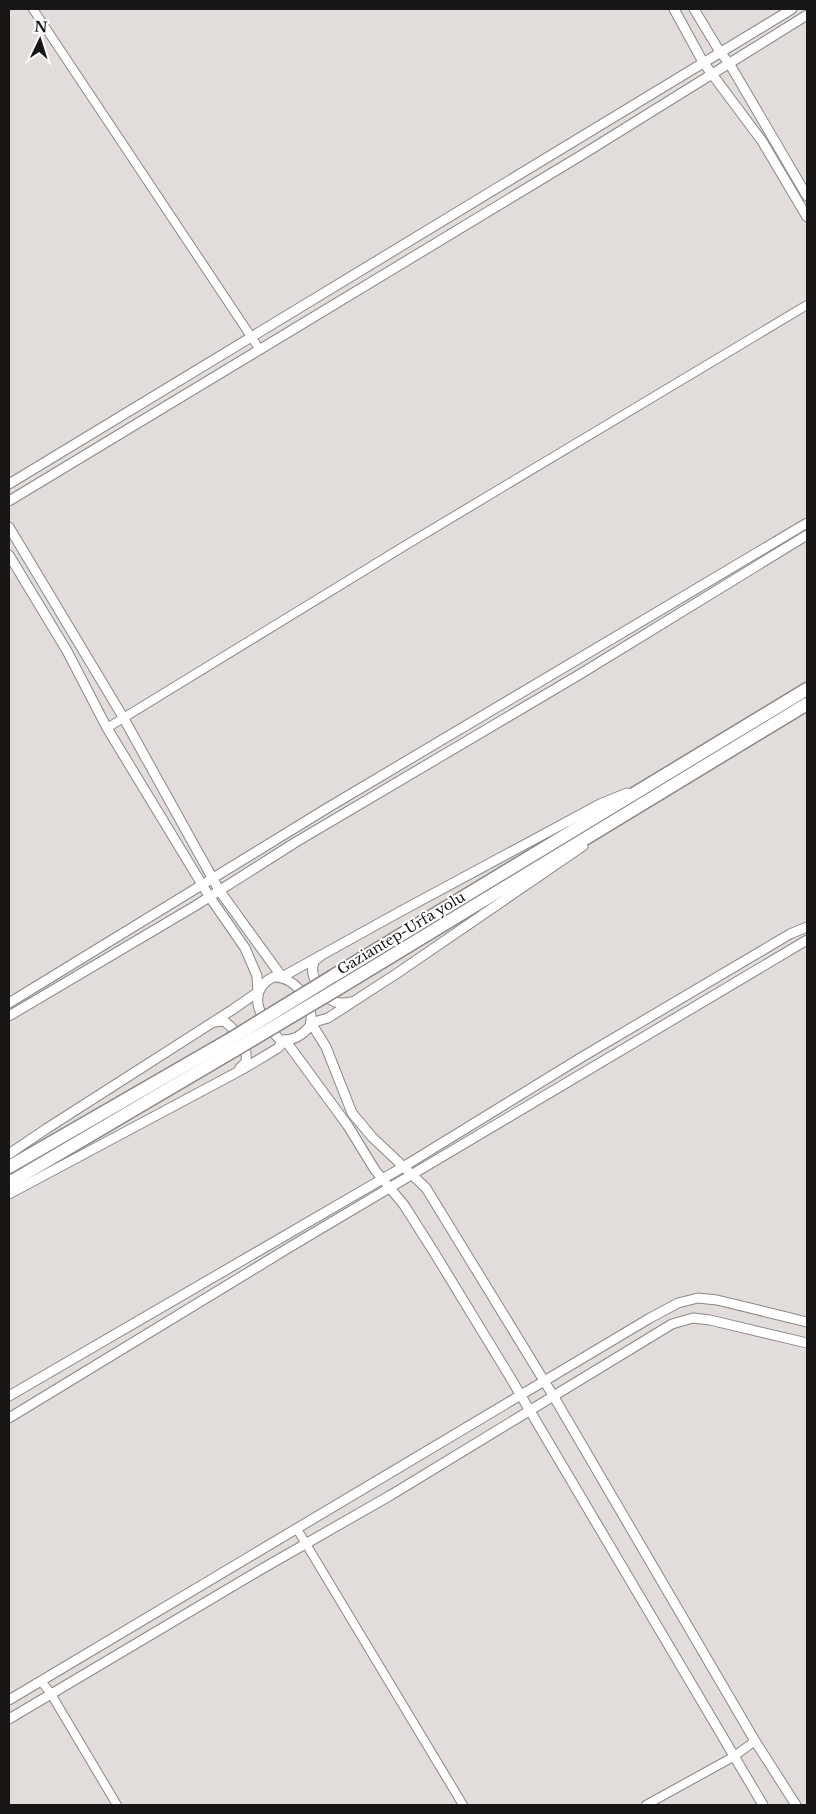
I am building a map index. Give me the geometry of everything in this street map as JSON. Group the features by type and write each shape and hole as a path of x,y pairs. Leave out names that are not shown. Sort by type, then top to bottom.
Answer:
{"highway":[{"name":"Gaziantep-Urfa yolu","path":"9,1183 232,1045 333,976 807,689"},
{"name":"Gaziantep-Urfa yolu","path":"9,1167 339,988 807,704"}],"street":[{"path":"33,9 260,350"},
{"path":"674,9 703,62 762,141 807,217"},
{"path":"694,9 720,52 729,63 807,196"},
{"path":"9,484 792,9"},
{"path":"9,501 585,154 807,15"},
{"path":"108,728 123,717 406,545 807,306"},
{"path":"9,1003 212,878 807,523"},
{"path":"9,527 123,717 219,890 282,977 297,986 306,1000 312,1023 326,1047 352,1113 372,1137 426,1188 545,1380 755,1741 796,1805"},
{"path":"9,1016 577,676 807,535"},
{"path":"9,555 67,651 108,728 209,896 245,948 257,976 258,1006 265,1022 280,1040 296,1038 307,1031 312,1023 328,1018 354,1001 548,871 579,849 604,827"},
{"path":"9,1154 214,1022 258,992 266,981 273,977 282,977 321,954 600,804 660,778"},
{"path":"9,1396 403,1167 582,1057 790,934 807,927"},
{"path":"9,1418 389,1188 807,940"},
{"path":"321,954 314,963 314,971 320,988 336,1002 344,1004 354,1001"},
{"path":"214,1022 224,1021 243,1042 246,1062 234,1074"},
{"path":"9,1194 234,1074 278,1048 284,1040"},
{"path":"284,1040 348,1126 389,1188 404,1205 432,1249 521,1395 763,1805"},
{"path":"9,1700 545,1380 678,1303 698,1298 717,1300 807,1322"},
{"path":"9,1719 391,1495 672,1324 693,1318 710,1320 807,1343"},
{"path":"297,1529 463,1805"},
{"path":"41,1681 51,1694 117,1805"},
{"path":"646,1805 733,1757 755,1741"}]}
